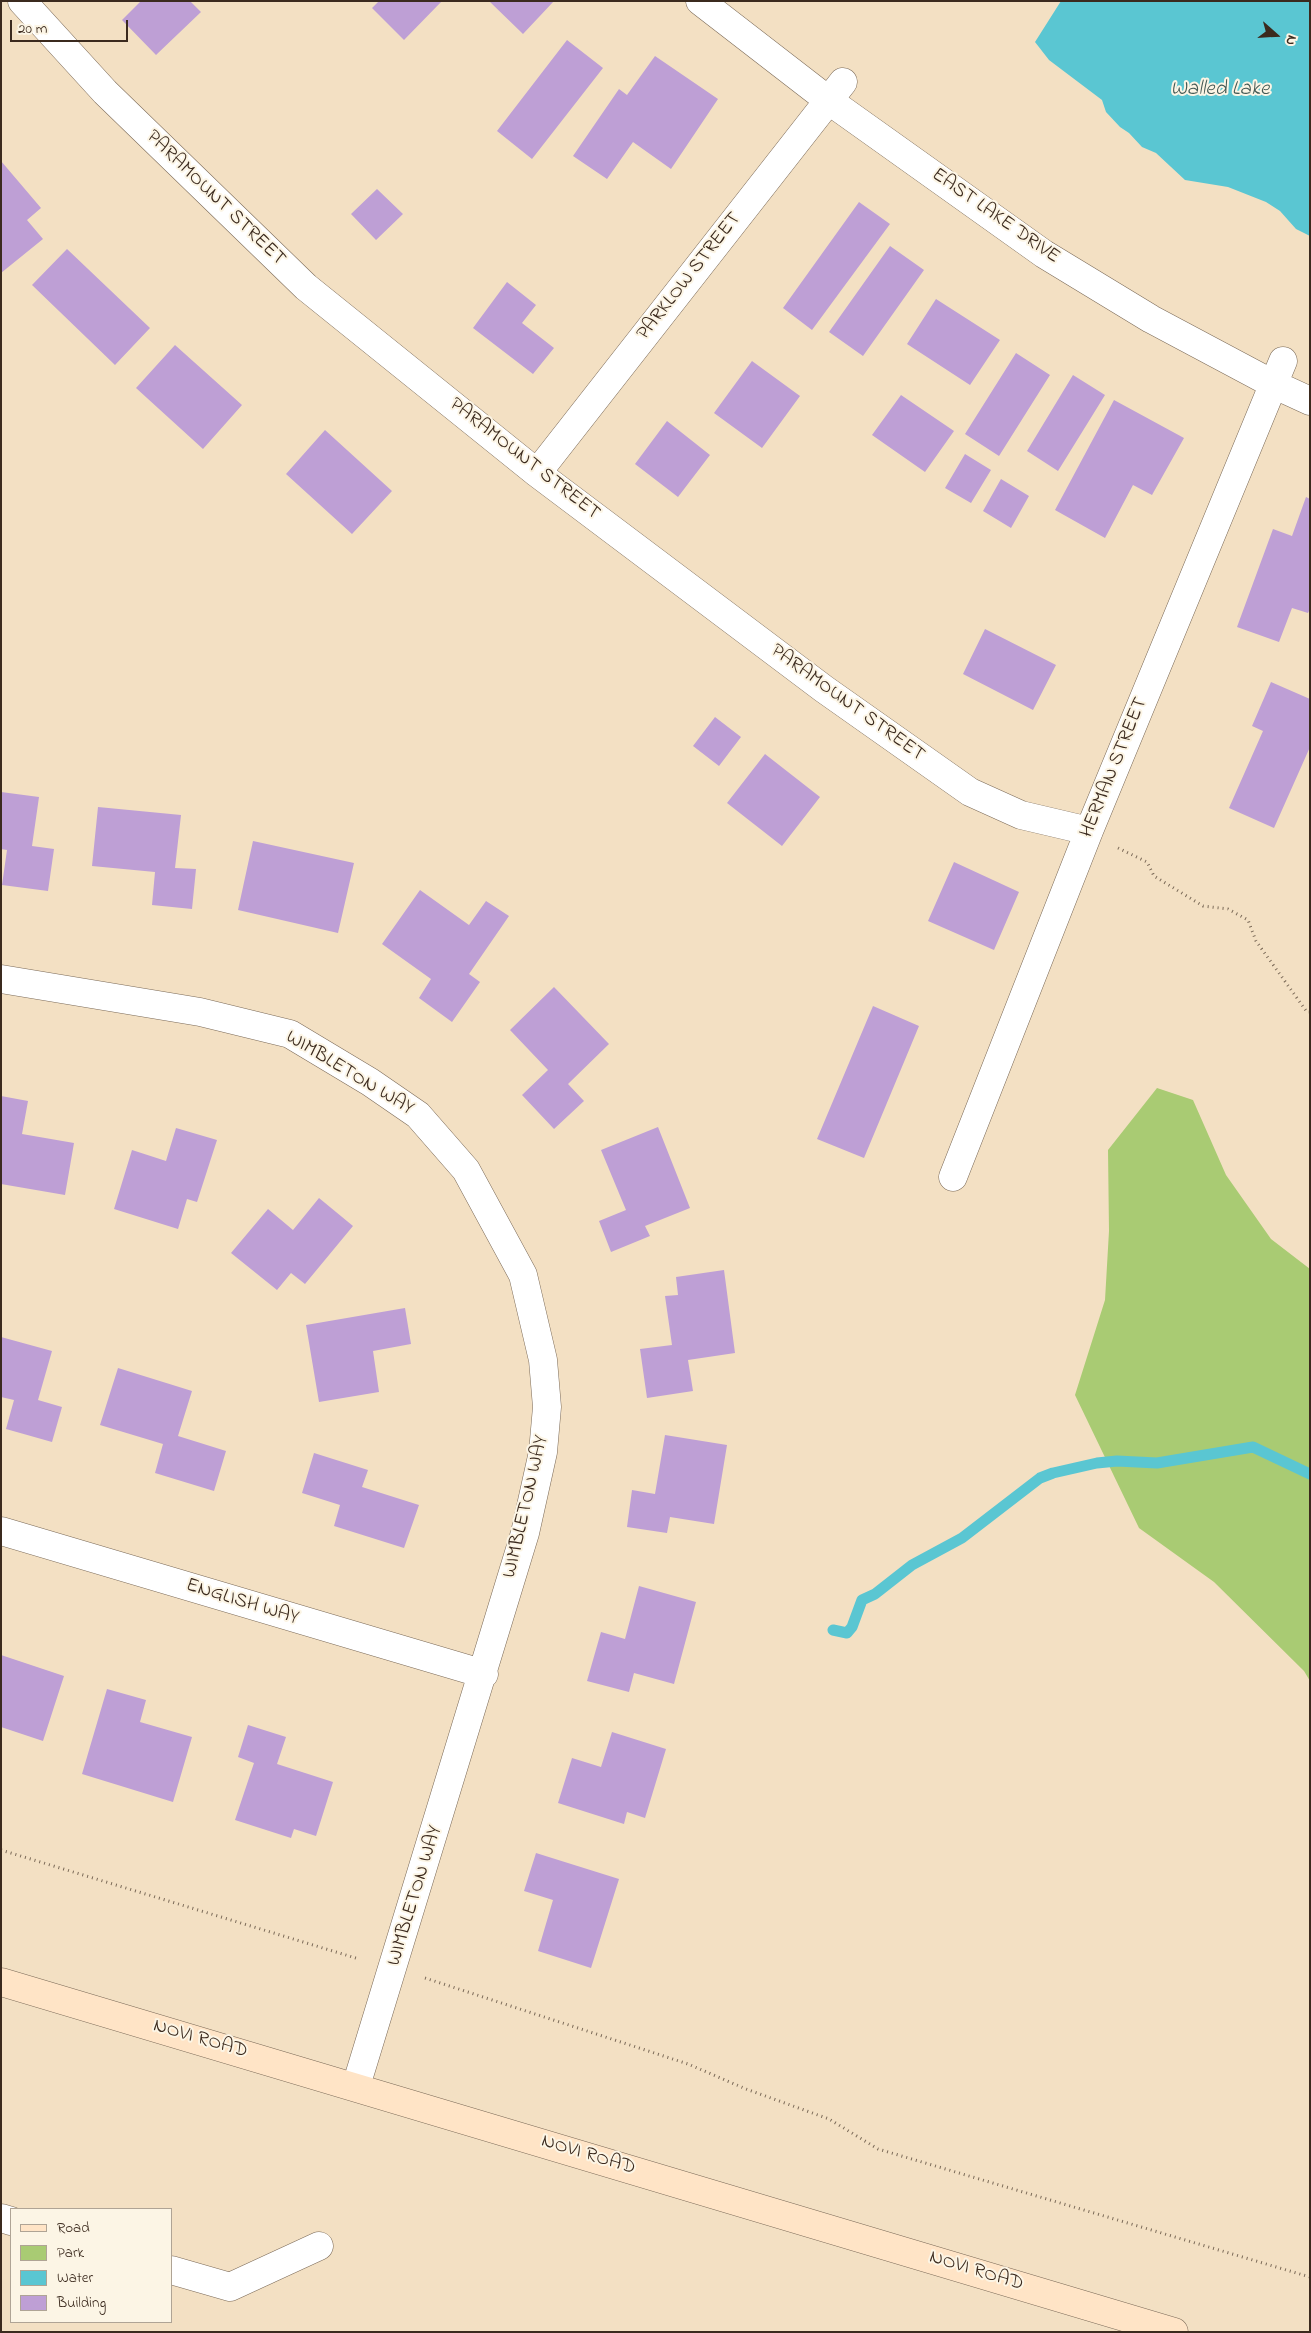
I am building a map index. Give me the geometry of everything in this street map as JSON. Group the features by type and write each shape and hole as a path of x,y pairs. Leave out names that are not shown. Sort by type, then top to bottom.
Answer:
{"main road":[{"name":"NOVI ROAD","path":"1,1982 356,2086 1174,2332"}],"street":[{"name":"PARAMOUNT STREET","path":"22,1 105,92 306,286 537,473 824,689 970,792 1021,815 1089,831"},
{"name":"EAST LAKE DRIVE","path":"700,1 835,91 1044,254 1151,319 1278,373 1310,401"},
{"name":"PARKLOW STREET","path":"537,473 835,91"},
{"name":"HERMAN STREET","path":"953,1177 1089,831 1278,373"},
{"name":"WIMBLETON WAY","path":"1,979 200,1012 290,1034 370,1082 418,1115 466,1170 523,1275 543,1360 547,1407 543,1452 525,1533 484,1674 356,2086"},
{"name":"ENGLISH WAY","path":"1,1531 484,1674"},
{"path":"172,2270 230,2287 319,2246"}],"path":[{"path":"1089,831 1118,849 1147,862 1154,876 1202,906 1228,908 1248,920 1256,941 1307,1012 1310,1012"},
{"path":"1,1850 393,1970 443,1983 688,2064 746,2089 829,2119 878,2149 1310,2277"}],"green space":[{"path":"1157,1088 1193,1100 1226,1175 1271,1239 1310,1269 1310,1681 1304,1671 1214,1582 1139,1528 1075,1395 1105,1300 1109,1231 1108,1150"}],"water":[{"name":"Walled Lake","path":"1061,1 1310,1 1310,236 1296,229 1280,211 1266,202 1228,187 1185,180 1156,153 1142,147 1129,133 1120,127 1106,112 1102,100 1049,60 1035,42"}],"building":[{"path":"141,1 190,1 201,12 156,55 122,20"},
{"path":"379,1 442,1 404,40 372,8"},
{"path":"489,1 554,1 523,34"},
{"path":"567,40 603,68 532,159 497,131"},
{"path":"655,56 718,99 671,169 633,142 607,179 573,156 619,89 627,95"},
{"path":"1,161 41,208 27,220 43,239 1,273"},
{"path":"377,189 403,214 376,240 351,214"},
{"path":"859,202 890,224 812,330 783,308"},
{"path":"890,246 924,270 863,356 829,332"},
{"path":"67,249 150,328 115,365 32,285"},
{"path":"507,282 536,305 522,323 554,348 533,374 473,328"},
{"path":"936,299 1000,340 970,385 907,344"},
{"path":"175,345 242,405 203,449 136,388"},
{"path":"1016,353 1050,375 999,456 965,434"},
{"path":"752,361 800,396 762,448 714,413"},
{"path":"1073,375 1105,395 1058,471 1027,451"},
{"path":"901,395 954,431 925,472 872,435"},
{"path":"1114,400 1184,438 1152,495 1133,485 1105,538 1055,510"},
{"path":"667,421 710,455 678,497 635,464"},
{"path":"325,430 392,491 352,534 286,474"},
{"path":"965,454 991,470 971,503 945,488"},
{"path":"1001,479 1029,496 1011,528 983,511"},
{"path":"1306,497 1310,499 1310,609 1308,613 1292,608 1279,642 1237,627 1273,529 1292,536"},
{"path":"985,629 1056,665 1033,710 963,674"},
{"path":"1271,682 1310,699 1310,747 1274,828 1229,808 1263,731 1252,726"},
{"path":"715,717 741,737 719,766 693,746"},
{"path":"765,754 820,797 782,846 727,803"},
{"path":"1,792 39,797 32,846 54,849 48,891 2,885 7,850 1,849"},
{"path":"98,807 181,815 175,868 196,869 192,909 152,905 155,872 92,866"},
{"path":"253,841 354,863 338,933 238,910"},
{"path":"954,862 1019,892 994,950 928,921"},
{"path":"420,890 469,925 486,901 509,916 469,974 480,982 452,1022 419,998 431,979 382,944"},
{"path":"554,987 609,1044 568,1084 584,1101 554,1129 522,1095 548,1070 510,1030"},
{"path":"873,1006 919,1026 864,1158 817,1139"},
{"path":"1,1096 28,1101 22,1134 74,1143 65,1195 1,1184"},
{"path":"658,1127 690,1208 645,1226 650,1236 611,1252 599,1221 626,1210 601,1150"},
{"path":"176,1128 217,1140 197,1202 187,1199 178,1229 114,1209 132,1150 166,1161"},
{"path":"319,1198 353,1226 305,1284 291,1273 277,1290 231,1253 268,1209 293,1230"},
{"path":"724,1270 735,1353 688,1360 693,1391 647,1398 640,1349 672,1345 665,1296 678,1295 676,1277"},
{"path":"405,1308 411,1344 373,1351 379,1392 319,1402 306,1325"},
{"path":"1,1337 52,1351 38,1400 62,1407 52,1442 6,1429 14,1400 1,1397"},
{"path":"118,1368 192,1391 178,1436 226,1451 214,1491 155,1473 163,1444 100,1425"},
{"path":"665,1435 727,1445 714,1524 670,1517 667,1533 627,1527 632,1490 655,1494"},
{"path":"314,1453 368,1470 362,1487 419,1505 404,1548 334,1526 340,1505 302,1493"},
{"path":"639,1586 696,1602 674,1684 634,1673 629,1692 587,1681 601,1632 625,1639"},
{"path":"1,1655 64,1676 43,1741 1,1727"},
{"path":"107,1689 146,1700 140,1722 192,1737 173,1802 82,1774"},
{"path":"248,1725 286,1737 277,1764 333,1782 316,1836 294,1829 291,1838 235,1820 254,1763 238,1757"},
{"path":"612,1732 666,1749 645,1818 627,1812 624,1824 558,1803 572,1758 601,1767"},
{"path":"536,1853 619,1879 591,1968 538,1951 553,1900 524,1891"}],"waterway":[{"path":"833,1630 847,1633 852,1627 862,1600 875,1594 912,1565 962,1538 1040,1478 1053,1473 1097,1463 1117,1461 1157,1463 1253,1447 1310,1474"}]}
